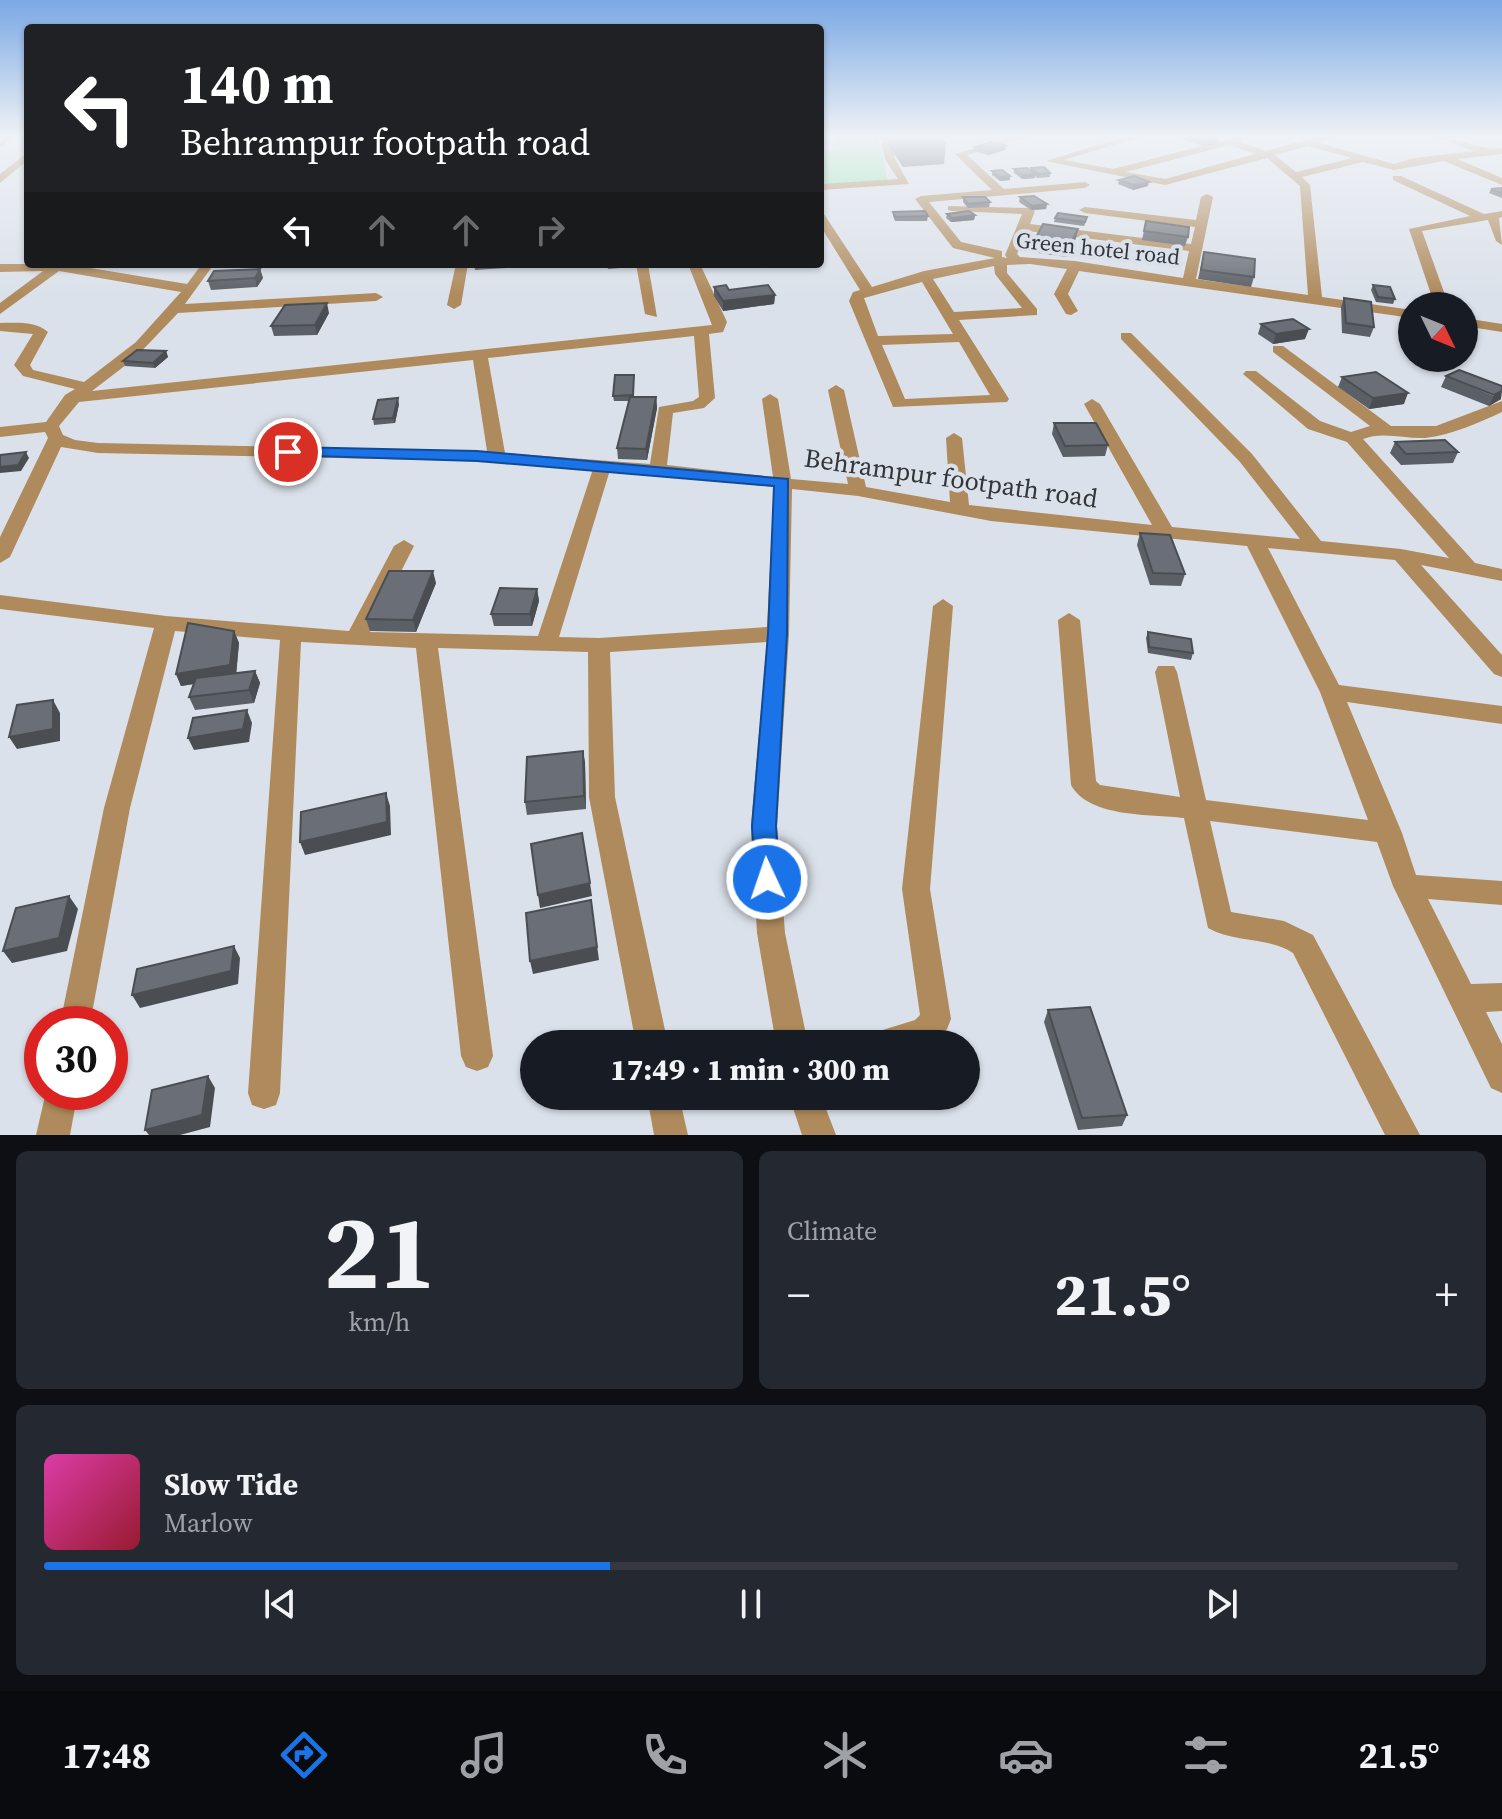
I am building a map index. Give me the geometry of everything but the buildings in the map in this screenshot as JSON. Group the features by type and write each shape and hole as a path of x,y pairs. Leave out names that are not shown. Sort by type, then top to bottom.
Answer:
{"street":[{"path":"1009,258 957,245 921,199 1025,190"},
{"path":"1305,190 1315,298"},
{"path":"1427,190 1492,216 1502,241"},
{"path":"1189,280 1207,197"},
{"path":"928,208 1026,210 1030,213 1001,274 1032,312 947,316"},
{"path":"1085,210 1201,224"},
{"path":"1437,292 1415,229 1492,216"},
{"path":"824,222 867,290 858,295 856,301 899,404 1001,399 924,275"},
{"path":"1025,227 1196,248"},
{"name":"Green hotel road","path":"867,290 1009,258 1189,280 1398,312"},
{"path":"1071,311 1061,294 1075,265"},
{"path":"0,268 24,267"},
{"path":"0,310 55,268"},
{"path":"75,268 190,289"},
{"path":"0,557 71,398 130,355 174,309 205,268"},
{"path":"454,305 461,268"},
{"path":"643,268 652,314"},
{"path":"71,398 481,361 721,326 696,268"},
{"path":"174,309 376,297"},
{"path":"1478,324 1502,328"},
{"path":"0,327 32,328 41,332 22,365 28,373 84,387"},
{"path":"658,469 665,410 672,406 704,404 707,398 701,331"},
{"path":"1126,336 1246,458 1315,546"},
{"path":"873,341 961,338"},
{"path":"1278,349 1387,431"},
{"path":"429,371 481,361"},
{"path":"481,361 497,457"},
{"path":"1251,374 1314,425 1353,438 1468,568"},
{"path":"836,390 858,491"},
{"path":"770,399 783,482 778,634 764,826 771,933 789,1030"},
{"path":"1092,404 1165,531"},
{"path":"1353,438 1363,431 1442,431 1502,406"},
{"path":"0,432 54,432"},
{"name":"Behrampur footpath road","path":"54,432 71,445 98,448 497,457 658,469 858,491 960,509 1401,555 1502,575"},
{"path":"954,438 960,509"},
{"path":"547,641 603,464"},
{"path":"1253,538 1331,692 1389,833 1407,886 1502,1077"},
{"path":"356,639 404,546"},
{"path":"1401,555 1502,669"},
{"path":"0,602 166,623 356,639 547,641 599,645 778,634"},
{"path":"927,1030 936,1019 916,889 943,606"},
{"path":"1069,620 1084,785 1096,796 1389,833"},
{"path":"78,1006 117,808 166,623"},
{"path":"264,1093 291,635"},
{"path":"426,639 477,1056"},
{"path":"599,645 602,797 649,1030"},
{"path":"1166,672 1218,919 1239,929 1292,937 1303,944 1403,1135"},
{"path":"1331,692 1502,715"},
{"path":"1407,886 1502,893"},
{"path":"1463,998 1502,997"},
{"path":"53,1135 58,1110"},
{"path":"666,1110 671,1135"},
{"path":"810,1110 819,1135"}],"route":[{"path":"288,452 477,456 603,464 783,482 778,634 764,826 767,879"}]}
